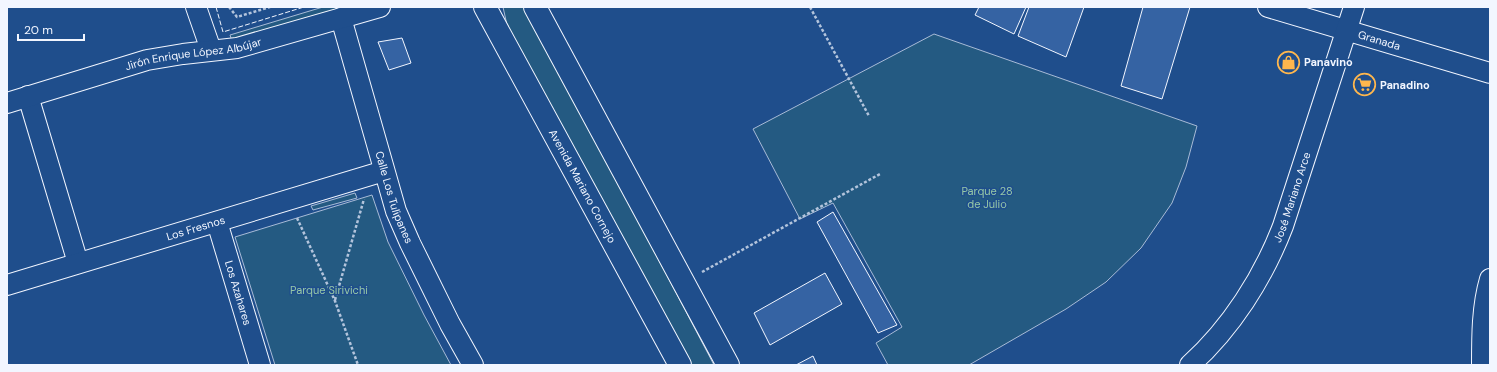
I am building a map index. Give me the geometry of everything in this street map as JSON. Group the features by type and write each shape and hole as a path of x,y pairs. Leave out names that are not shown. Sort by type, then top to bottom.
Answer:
{"main road":[{"name":"Avenida Mariano Cornejo","path":"485,7 680,365"},
{"path":"535,7 728,365"}],"street":[{"path":"196,7 211,50"},
{"name":"Jirón Enrique López Albújar","path":"7,103 147,60 211,50 237,48 380,7"},
{"name":"Granada","path":"1268,7 1490,73"},
{"name":"José Mariano Arce","path":"1190,365 1230,323 1253,288 1273,252 1284,226 1354,7"},
{"name":"Calle Los Tulipanes","path":"340,18 377,173 450,324 472,365"},
{"path":"28,96 78,263"},
{"name":"Los Fresnos","path":"7,285 377,173"},
{"name":"Los Azahares","path":"217,222 260,365"},
{"path":"1482,365 1482,332 1486,294 1490,279"}],"path":[{"path":"229,7 237,17 270,7"},
{"path":"810,7 869,116"},
{"path":"335,301 377,173"},
{"path":"683,282 880,174"},
{"path":"289,200 335,301 358,365"}],"green space":[{"path":"323,7 346,7 232,41 230,35"},
{"path":"503,7 526,7 714,365 685,365 507,25"},
{"name":"Parque 28 de Julio","path":"934,34 1197,126 1186,167 1172,203 1141,248 1106,282 1066,309 969,365 888,365 876,343 902,327 833,203 800,219 753,129"},
{"path":"355,193 357,198 313,210 311,206"},
{"name":"Parque Sirivichi","path":"372,195 388,242 424,315 451,365 275,365 235,237"}],"building":[{"path":"979,7 1026,7 1014,34 975,15"},
{"path":"1029,7 1084,7 1066,57 1018,36"},
{"path":"1143,7 1190,7 1162,99 1121,86"},
{"path":"402,38 411,63 389,70 378,42"},
{"path":"833,212 897,325 878,333 817,222"},
{"path":"825,273 842,304 770,345 754,313"},
{"path":"813,356 817,365 796,365"}],"fence":[{"path":"216,7 223,32 304,7"}],"place":[{"name":"Panavino","path":"1289,62"},
{"name":"Panadino","path":"1364,85"}]}
